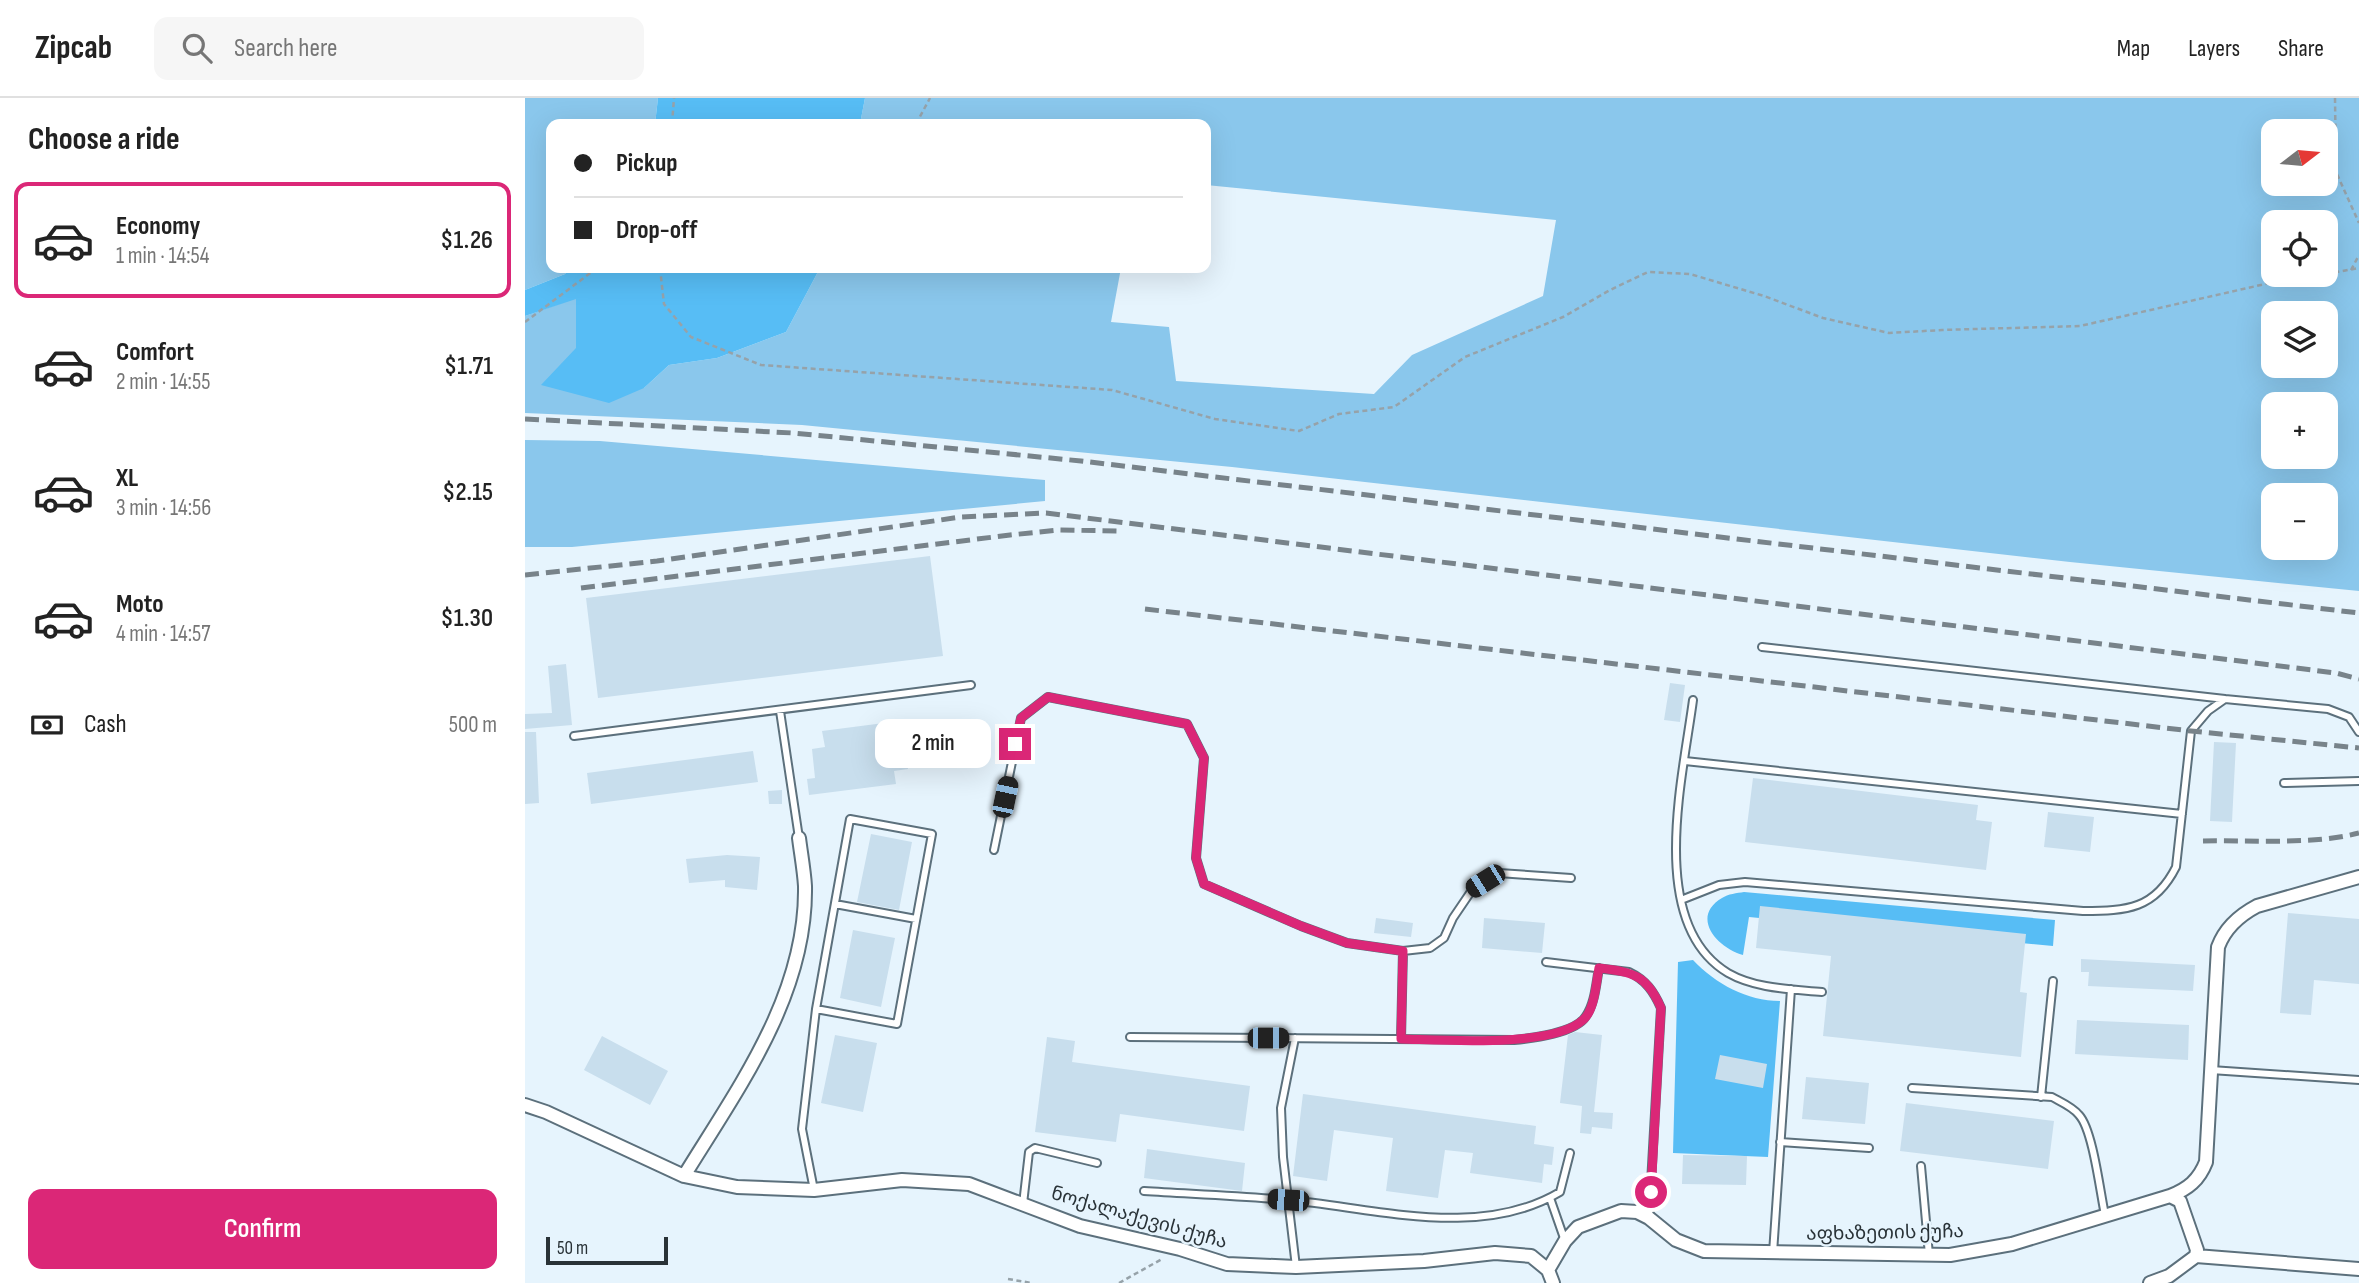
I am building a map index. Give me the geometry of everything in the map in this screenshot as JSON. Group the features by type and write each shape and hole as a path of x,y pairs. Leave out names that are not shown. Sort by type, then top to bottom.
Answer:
{"street":[{"path":"684,1176 761,1049 793,975 803,926 805,886 799,838"},
{"name":"აფხაზეთის ქუჩა","path":"1650,1218 1676,1240 1704,1251 1949,1255 2012,1244 2185,1190 2201,1174 2206,1161 2218,947 2222,937 2245,912 2257,906 2359,877"},
{"name":"ნოქალაქევის ქუჩა","path":"525,1105 546,1112 684,1176 737,1187 814,1190 902,1180 969,1184 1080,1226 1180,1249 1227,1264 1296,1266 1425,1261 1495,1253 1531,1256 1548,1270"},
{"path":"2170,1196 2181,1201 2197,1250 2196,1256"},
{"path":"1553,1283 1548,1270 1565,1241 1578,1227 1621,1212 1637,1212 1650,1218"},
{"path":"2150,1283 2169,1276 2196,1256 2359,1269"}],"lane":[{"path":"1762,646 2328,709 2349,717 2359,732"},
{"path":"574,736 971,685"},
{"path":"994,850 1021,718 1048,697 1187,724 1204,758 1196,858 1204,884 1347,943 1403,951 1430,948 1444,938 1453,918 1472,890 1499,873 1571,878"},
{"path":"1681,900 1719,885 1745,882 2070,910 2114,911 2156,896 2167,885 2176,867 2190,731 2207,710 2225,699"},
{"path":"1693,700 1675,841 1681,900 1693,937 1708,956 1728,973 1763,986 1822,992"},
{"path":"780,711 799,838"},
{"path":"1685,761 2182,814"},
{"path":"2284,783 2359,781"},
{"path":"814,1190 802,1129 816,1009 850,819 932,834 897,1024 816,1009"},
{"path":"835,904 916,919"},
{"path":"1401,1039 1403,951"},
{"path":"1546,962 1629,972 1640,977 1655,994 1661,1008 1650,1218"},
{"path":"1129,1037 1514,1040 1558,1032 1585,1019 1599,968"},
{"path":"2041,1097 2053,981"},
{"path":"1773,1254 1791,989"},
{"path":"1295,1038 1281,1108 1296,1266"},
{"path":"2211,1070 2359,1080"},
{"path":"1912,1088 2052,1097 2080,1115 2088,1132 2105,1215"},
{"path":"1780,1142 1869,1148"},
{"path":"1023,1204 1029,1152 1035,1148 1097,1163"},
{"path":"1144,1192 1288,1200 1439,1218 1508,1212 1542,1202 1560,1192 1570,1153"},
{"path":"1921,1166 1929,1255"},
{"path":"1550,1198 1565,1241"}],"path":[{"path":"672,119 674,98"},
{"path":"919,119 930,98"},
{"path":"2335,98 2336,172 2359,223"},
{"path":"2351,270 2359,255"},
{"path":"2338,272 2359,267"},
{"path":"661,273 664,304 691,337 761,365 1112,390 1215,419 1299,431 1339,414 1394,407 1465,357 1563,317 1648,272 1690,274 1764,296 1823,318 1889,333 2080,327 2261,285"},
{"path":"525,321 590,273"},
{"path":"1119,1283 1180,1249"},
{"path":"1008,1279 1032,1283"}],"shaded area":[{"path":"525,98 658,98 656,119 546,119 546,273 566,273 525,290"},
{"path":"658,98 865,98 861,119 656,119"},
{"path":"865,98 2359,98 2359,591 2070,562 1232,467 802,425 525,413 525,316 576,298 576,348 644,388 669,365 717,358 786,332 817,273 1120,273 1111,322 1169,327 1176,381 1374,394 1412,355 1543,296 1556,220 1211,186 1211,119 861,119"},
{"path":"817,273 786,332 717,358 669,365 644,388 609,403 541,385 576,348 576,299 525,316 525,290 565,274"},
{"path":"525,440 600,441 1045,480 1045,501 572,547 525,547"},
{"path":"1744,892 2055,920 2053,946 1749,917 1743,955 1716,939 1708,923 1708,914 1724,897"},
{"path":"1693,960 1712,977 1733,990 1756,998 1780,1001 1768,1157 1673,1153 1678,962"}],"building":[{"path":"930,556 943,656 598,698 586,598"},
{"path":"566,664 572,725 525,729 525,714 552,713 548,666"},
{"path":"1670,683 1685,685 1680,722 1664,720"},
{"path":"915,719 919,748 906,750 908,769 894,771 896,784 809,795 807,779 815,778 812,749 825,747 822,731"},
{"path":"525,732 536,732 539,803 525,804"},
{"path":"2214,742 2236,743 2232,822 2210,821"},
{"path":"753,751 758,782 591,804 587,773"},
{"path":"1753,778 1978,805 1976,820 1992,822 1986,870 1745,842"},
{"path":"782,790 782,804 769,804 768,791"},
{"path":"2048,812 2094,817 2090,852 2044,847"},
{"path":"871,834 912,842 899,910 857,902"},
{"path":"727,855 760,857 757,890 725,887 725,880 689,883 686,859"},
{"path":"1760,906 2026,934 2020,992 2027,993 2021,1057 1823,1036 1831,956 1756,948"},
{"path":"2288,913 2359,919 2359,984 2314,980 2311,1015 2280,1013"},
{"path":"1376,918 1413,923 1411,937 1374,933"},
{"path":"1484,918 1545,923 1542,953 1482,948"},
{"path":"853,930 895,938 881,1007 840,998"},
{"path":"2081,959 2195,965 2193,991 2088,986 2089,972 2081,972"},
{"path":"2077,1020 2189,1025 2188,1060 2075,1054"},
{"path":"1575,1032 1602,1035 1594,1112 1613,1113 1612,1129 1592,1127 1591,1134 1580,1133 1582,1106 1560,1103 1568,1035"},
{"path":"835,1035 877,1043 863,1112 821,1103"},
{"path":"602,1036 668,1071 650,1105 584,1070"},
{"path":"1047,1037 1075,1041 1072,1062 1250,1086 1244,1131 1120,1114 1116,1142 1035,1132"},
{"path":"1720,1055 1767,1064 1763,1088 1715,1079"},
{"path":"1806,1077 1869,1083 1865,1124 1802,1119"},
{"path":"1303,1094 1536,1126 1534,1144 1554,1147 1552,1165 1544,1164 1542,1183 1470,1173 1473,1153 1445,1150 1438,1198 1386,1191 1393,1138 1334,1130 1327,1181 1293,1176"},
{"path":"1906,1103 2054,1121 2048,1169 1900,1151"},
{"path":"1147,1149 1245,1163 1242,1191 1144,1178"},
{"path":"1683,1155 1747,1156 1746,1185 1682,1184"}],"railway":[{"path":"525,419 793,433 1081,461 2359,613"},
{"path":"525,575 657,561 961,517 1046,513 2336,673 2359,679"},
{"path":"581,588 1010,535 1059,530 1119,531"},
{"path":"1145,609 2191,731 2359,748"},
{"path":"2203,841 2302,841 2359,833"}],"route":[{"path":"1015,744 1021,718 1048,697 1187,724 1204,758 1196,858 1204,884 1347,943 1403,951 1401,1039 1514,1040 1539,1037 1576,1025 1585,1019 1599,968 1629,972 1640,977 1655,994 1661,1008 1651,1192"}]}
